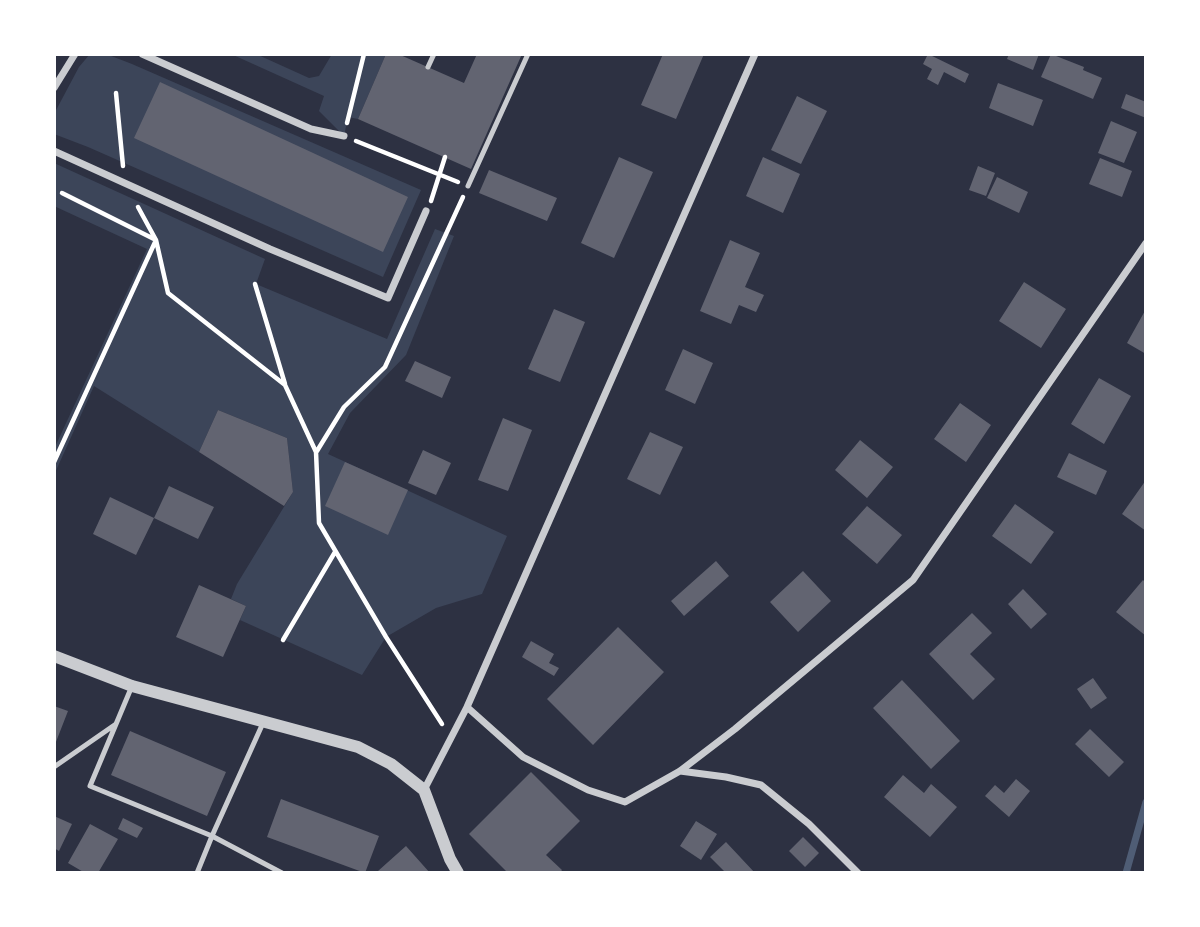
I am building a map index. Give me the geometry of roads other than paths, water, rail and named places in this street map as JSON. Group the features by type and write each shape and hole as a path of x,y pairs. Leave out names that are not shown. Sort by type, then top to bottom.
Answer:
{"street":[{"path":"54,88 75,54"},
{"path":"142,54 311,129 344,136"},
{"path":"424,790 467,707 755,54"},
{"path":"54,151 270,249 388,298 426,211"},
{"path":"467,707 523,757 588,790 625,802 680,771 726,737 913,580 1146,243"},
{"path":"54,656 132,686 358,747 391,764 424,790 458,873"},
{"path":"680,771 761,785 809,824 858,873"}],"lane":[{"path":"428,67 434,54"},
{"path":"468,187 528,54"},
{"path":"132,686 90,786 212,836 282,873"},
{"path":"197,873 264,720"},
{"path":"54,767 116,724"}],"waterway":[{"path":"1126,873 1146,802"}]}
